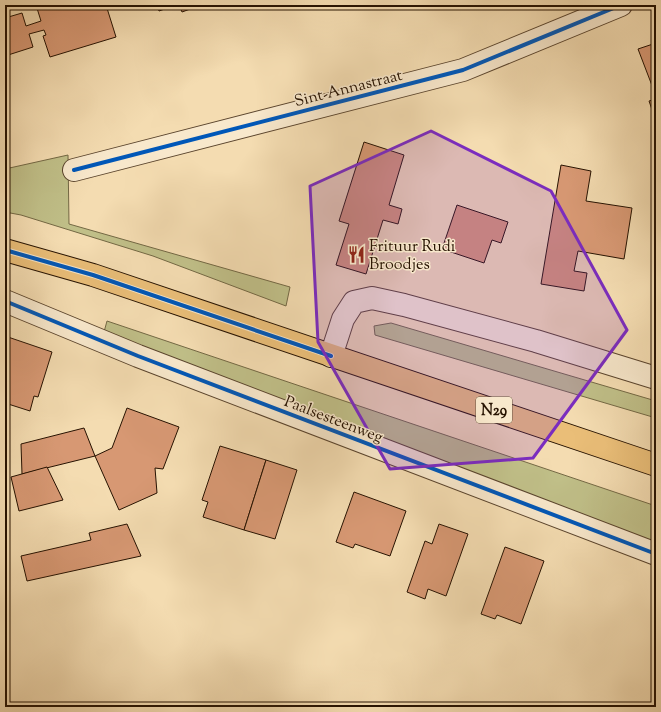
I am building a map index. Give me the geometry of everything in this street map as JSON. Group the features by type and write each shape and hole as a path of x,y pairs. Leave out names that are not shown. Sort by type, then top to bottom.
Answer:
{"main road":[{"name":"N29","path":"5,250 93,275 656,465"}],"street":[{"name":"Sint-Annastraat","path":"74,170 463,70 621,5"},
{"path":"331,356 344,319 354,302 372,298 404,305 536,341 656,378"},
{"name":"Paalsesteenweg","path":"5,301 138,356 656,554"}],"highlighted area":[{"path":"431,131 551,191 627,330 533,458 390,469 318,342 310,186"}],"shaded area":[{"path":"68,155 69,224 290,287 286,306 153,256 21,215 5,212 5,169"},
{"path":"107,321 656,506 656,543 104,332"},
{"path":"391,323 656,401 656,418 375,335 374,326"}],"building":[{"path":"36,5 106,5 116,37 50,57 43,36 46,35 44,30 29,34 33,47 5,56 5,18 22,13 26,26 41,21"},
{"path":"157,5 176,5 159,11"},
{"path":"179,5 201,5 182,12"},
{"path":"656,43 656,96 638,49"},
{"path":"656,99 656,121 649,101"},
{"path":"364,142 404,155 389,205 402,209 398,224 383,220 366,274 336,265 349,224 339,221"},
{"path":"561,165 591,171 586,201 632,208 624,259 578,251 574,271 587,273 584,291 541,284"},
{"path":"457,205 508,222 501,243 492,240 484,263 442,249"},
{"path":"5,336 52,352 38,397 34,396 30,411 5,403"},
{"path":"127,408 179,427 163,469 155,468 157,493 119,510 95,456 112,448"},
{"path":"84,428 95,456 22,474 21,444"},
{"path":"220,446 266,460 244,530 203,517 208,502 202,500"},
{"path":"266,460 297,470 275,539 244,530"},
{"path":"47,467 63,500 19,511 11,477"},
{"path":"354,492 406,511 390,556 355,544 353,548 336,542"},
{"path":"127,524 141,556 27,581 21,556 91,540 89,533"},
{"path":"439,524 468,534 446,596 428,589 425,599 407,592 425,541 432,544"},
{"path":"505,547 544,561 521,624 497,615 495,619 481,614"}],"cycle path":[{"path":"74,170 463,70 621,5"},
{"path":"5,250 93,275 331,356"},
{"path":"5,301 138,356 656,554"}],"place":[{"name":"Frituur Rudi Broodjes","path":"356,254"}]}
